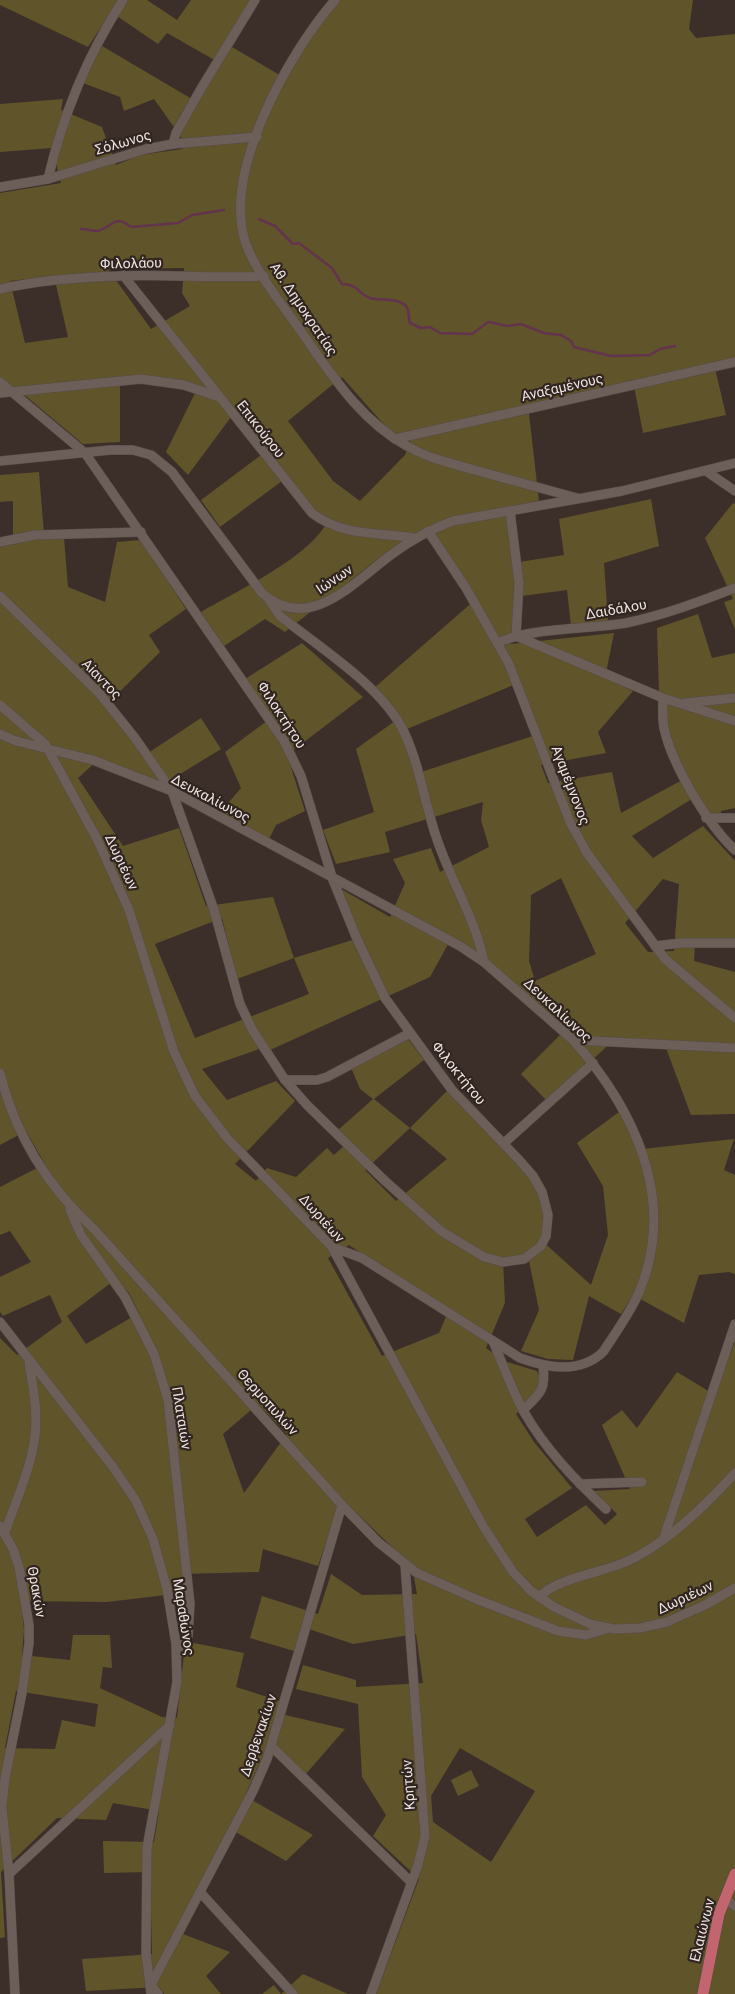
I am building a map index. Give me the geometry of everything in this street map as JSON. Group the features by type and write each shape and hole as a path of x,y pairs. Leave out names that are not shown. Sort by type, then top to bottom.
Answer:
{"main road":[{"name":"Ελαιώνων","path":"703,1994 724,1899 735,1874"}],"street":[{"path":"48,179 76,87 99,38 124,0"},
{"path":"173,144 176,133 197,95 256,0"},
{"name":"Αθ. Δημοκρατίας","path":"335,0 309,33 285,70 270,100 246,172 241,215 246,243 264,276 344,391 369,417 396,439 416,451 437,460 580,499"},
{"name":"Σόλωνος","path":"0,187 48,179 130,153 173,144 257,137"},
{"name":"Φιλολάου","path":"0,289 34,283 123,276 232,278 264,276"},
{"name":"Επικούρου","path":"123,276 305,506 319,518 347,531 415,538"},
{"name":"Αναξαμένους","path":"396,439 735,362"},
{"path":"0,393 141,379 184,386 219,397"},
{"name":"Φιλοκτήτου","path":"0,382 85,453 289,750 301,776 334,880 365,958 386,998 452,1090 504,1143 538,1183 548,1216 547,1229 541,1246 524,1259 509,1262 494,1260 473,1252 422,1216 308,1106 285,1080 253,1031 240,1004 214,910 172,791"},
{"name":"Ιώνων","path":"0,461 133,450 158,459 172,472 251,581 269,600 295,608 322,605 415,538 428,531 464,518 580,499 735,463"},
{"path":"706,471 735,491"},
{"path":"510,511 519,583 516,636 663,698 735,721"},
{"name":"Αγαμέμνονος","path":"428,531 466,588 498,643 522,693 575,832 592,861 655,946 675,968 735,1018"},
{"path":"0,542 35,535 141,532"},
{"name":"Δαιδάλου","path":"498,643 516,636 628,622 678,609 735,588"},
{"name":"Aiαντος","path":"0,596 100,693 135,738 172,791"},
{"path":"269,600 280,616 372,690 386,704 401,726 416,764 438,844 479,942 484,962"},
{"path":"663,698 663,718 666,737 706,818 735,850"},
{"path":"680,704 735,698"},
{"name":"Δωριέων","path":"0,705 38,736 48,749 97,839 126,903 168,1036 190,1087 227,1138 332,1247 490,1538 513,1572 539,1596 565,1613 607,1628 632,1629 658,1625 691,1612 735,1588"},
{"name":"Δευκαλίωνος","path":"0,734 48,749 70,752 172,791 334,880 440,934 484,962 573,1040 593,1064 626,1112 646,1162 652,1189 653,1210 649,1258 636,1298 603,1352 595,1359 578,1366 562,1368 542,1365 520,1358 362,1258 332,1247"},
{"path":"706,818 735,818"},
{"path":"655,946 681,943 735,943"},
{"path":"285,1080 317,1080 327,1077 410,1033"},
{"path":"573,1040 735,1048"},
{"path":"504,1143 593,1064"},
{"name":"Θερμοπυλών","path":"0,1073 18,1125 48,1179 68,1206 93,1228 342,1506 405,1565 476,1599 558,1631 586,1635 607,1628"},
{"name":"Πλαταιών","path":"68,1206 81,1235 125,1297 154,1354 168,1400 190,1604 188,1636 177,1655"},
{"name":"Μαραθώνος","path":"0,1322 113,1467 141,1512 153,1539 167,1589 177,1655 176,1692 147,1848 146,1953 151,1990"},
{"path":"664,1538 735,1324"},
{"path":"492,1339 523,1410 551,1451 580,1484 606,1509"},
{"path":"2,1529 32,1456 35,1435 35,1403 28,1360"},
{"path":"523,1410 541,1392 544,1386 542,1365"},
{"path":"539,1596 554,1587 625,1562 664,1538 695,1513 735,1473"},
{"path":"580,1484 642,1482"},
{"name":"Δερβενακίων","path":"151,1990 253,1791 272,1747 342,1506"},
{"name":"Θρακών","path":"2,1529 20,1573 29,1625 29,1643 22,1693 3,1792 2,1807 9,1874 15,1994"},
{"name":"Κρητών","path":"371,1994 411,1882 425,1836 405,1565"},
{"path":"9,1874 170,1725"},
{"path":"272,1747 411,1882"},
{"path":"200,1892 293,1994"},
{"path":"724,1899 735,1906"},
{"path":"151,1990 158,1994"}],"shaded area":[{"path":"0,0 147,0 177,20 191,0 252,0 225,43 285,78 337,0 693,0 689,29 696,38 735,34 735,358 714,364 726,415 643,433 633,381 528,405 539,501 507,509 513,563 564,555 559,519 651,499 659,546 604,563 608,621 571,626 567,590 514,597 511,644 614,633 605,678 633,691 598,732 606,753 541,765 548,783 612,772 621,813 686,778 668,732 659,692 657,628 698,614 712,658 735,653 735,808 721,811 720,816 705,816 695,797 632,836 653,858 703,826 735,861 735,939 695,940 694,961 735,972 735,1114 691,1115 663,1040 614,1040 547,1101 521,1074 565,1030 452,937 430,977 268,1051 265,1047 202,1069 227,1100 276,1081 295,1101 235,1164 256,1181 267,1168 296,1177 327,1148 334,1155 347,1143 337,1131 373,1099 360,1089 350,1065 408,1039 424,1060 374,1099 410,1128 448,1090 515,1157 529,1176 539,1196 544,1217 541,1240 591,1285 608,1235 603,1186 577,1143 619,1112 642,1149 734,1139 724,1170 735,1175 735,1274 729,1272 699,1275 684,1323 633,1295 621,1314 589,1296 573,1360 548,1359 521,1351 539,1310 528,1256 503,1260 505,1303 486,1348 504,1361 537,1371 543,1382 532,1400 516,1414 534,1442 572,1488 525,1519 537,1537 586,1505 605,1525 617,1514 593,1491 630,1489 602,1425 622,1410 637,1428 677,1372 715,1395 735,1341 735,1469 732,1472 735,1475 735,1994 376,1994 419,1879 373,1836 386,1815 362,1777 358,1704 296,1689 303,1665 356,1680 356,1687 423,1683 416,1634 353,1644 303,1627 294,1651 250,1638 262,1596 318,1614 331,1574 362,1595 417,1594 412,1566 341,1498 318,1566 263,1549 259,1572 182,1574 183,1593 107,1602 21,1601 24,1630 22,1655 70,1660 73,1635 110,1635 112,1668 103,1667 100,1688 162,1717 177,1718 184,1654 194,1643 244,1653 236,1687 280,1701 277,1713 345,1729 305,1775 268,1744 245,1796 313,1835 286,1861 229,1828 175,1931 230,1952 206,1976 221,1994 164,1994 159,1987 86,1991 82,1959 152,1954 150,1872 104,1873 103,1841 154,1842 159,1811 113,1803 106,1820 57,1818 1,1872 5,1937 0,1938 0,1338 17,1355 62,1322 50,1295 3,1316 0,1312 0,1277 31,1262 10,1231 0,1235 0,1187 45,1164 26,1131 0,1145 0,547 13,544 13,501 0,502 0,475 39,472 44,534 64,538 68,587 105,602 117,542 141,540 186,609 149,635 160,652 105,706 129,735 142,757 201,718 221,749 159,787 99,759 78,778 123,846 179,828 206,906 273,897 294,958 359,938 341,889 390,917 405,883 393,859 431,848 440,872 489,847 481,820 483,802 385,832 390,852 336,864 323,830 374,812 356,749 399,718 388,700 374,688 475,600 428,528 389,550 285,632 265,619 224,646 201,612 287,562 303,550 326,524 282,481 220,527 201,500 265,452 234,413 188,475 166,452 197,389 178,382 151,376 120,377 120,442 83,444 15,387 0,389 0,193 61,183 52,148 0,152 0,104 63,99 61,110 102,127 116,165 140,155 182,149 181,137 154,99 124,111 120,97 83,83 102,46 197,102 218,62 167,33 158,44 111,12 88,47 0,5","holes":["184,268 182,293 190,306 151,329 108,269","54,276 68,337 25,343 10,281","342,377 387,428 399,435 414,431 405,455 360,501 333,481 288,421","521,682 539,734 421,772 407,729","561,878 596,954 535,981 529,961 531,895","663,879 679,884 674,951 648,952 625,923","222,918 237,979 294,958 309,994 195,1038 155,944","410,1128 447,1159 396,1201 365,1170","349,1245 448,1312 439,1333 382,1356 328,1258","116,1279 129,1293 139,1313 86,1344 67,1316","258,1404 287,1434 244,1493 223,1434","16,1691 98,1704 95,1727 62,1720 55,1749 5,1748","460,1748 535,1791 491,1862 433,1822 431,1796"]},
{"path":"733,503 735,504 735,630 724,602 733,599 705,538"},
{"path":"302,643 363,697 287,755 305,811 276,825 268,841 219,814 241,788 225,752 271,718 245,679"},
{"path":"471,1770 479,1786 458,1796 451,1780"},
{"path":"303,1974 348,1994 281,1994"},
{"path":"274,1985 281,1994 262,1994"}],"waterway":[{"path":"81,229 97,231 117,221 131,227 178,223 192,215 224,210"},
{"path":"259,219 275,226 293,244 299,243 332,268 342,284 355,287 370,298 392,300 405,305 408,308 410,323 421,328 430,327 440,333 472,334 488,322 508,326 521,324 544,333 561,335 571,341 574,347 611,356 650,355 660,349 675,346"}]}
